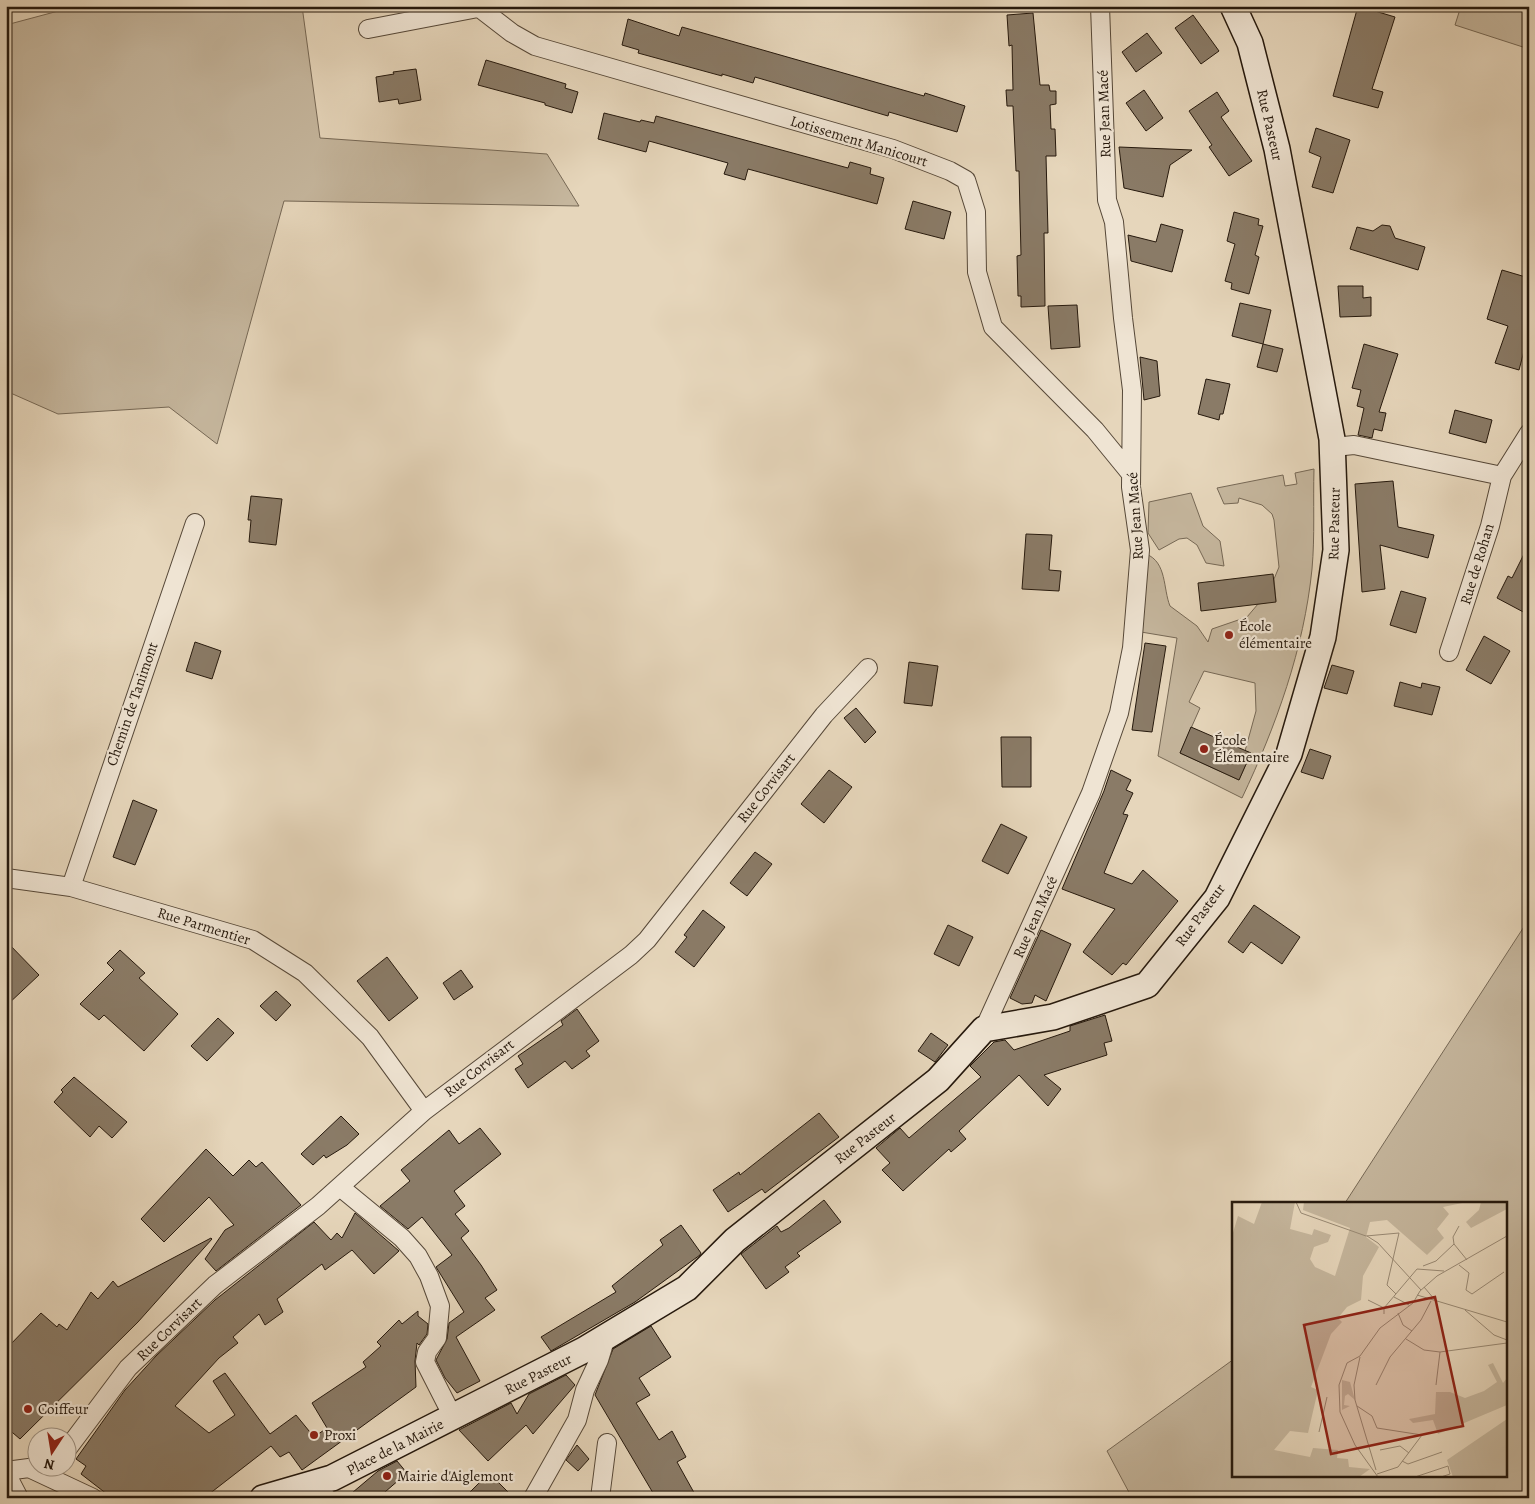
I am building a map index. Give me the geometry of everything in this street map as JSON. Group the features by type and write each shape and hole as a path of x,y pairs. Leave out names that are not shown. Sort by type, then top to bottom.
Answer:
{"street":[{"name":"Rue Jean Macé","path":"984,1029 1091,793 1119,713 1132,648 1140,550 1131,474 1132,390 1114,222 1107,200 1100,6"},
{"name":"Rue Pasteur","path":"453,1418 606,1337 687,1288 735,1240 938,1080 984,1029 1053,1017 1147,985 1216,898 1289,754 1323,637 1336,550 1334,447 1277,149 1250,43 1233,6"},
{"name":"Lotissement Manicourt","path":"368,29 477,7 512,33 535,46 892,149 950,171 966,180 976,212 977,272 993,327 1095,430 1131,474"},
{"name":"Rue de Rohan","path":"1449,652 1490,526 1502,476 1529,433"},
{"path":"1334,447 1354,445 1502,476"},
{"name":"Chemin de Tanimont","path":"71,887 195,523"},
{"name":"Rue Corvisart","path":"78,1435 128,1368 215,1285 285,1233 340,1187 424,1111 631,955 647,940 824,715 868,668"},
{"name":"Rue Parmentier","path":"6,878 71,887 253,940 304,973 370,1037 424,1111"},
{"path":"340,1187 402,1238 418,1256 429,1276 440,1306 437,1338 427,1352 425,1362 453,1418"},
{"path":"533,1498 578,1420 585,1390 599,1360 606,1337"},
{"name":"Place de la Mairie","path":"263,1498 317,1491 332,1478 453,1418"},
{"path":"600,1498 607,1443"},
{"path":"19,1498 6,1472 28,1468"},
{"path":"62,1476 93,1498"}],"shaded area":[{"path":"77,6 302,6 320,138 547,154 579,206 284,201 217,444 169,407 58,414 6,391 6,25"},
{"path":"1461,6 1529,6 1529,49 1455,25"},
{"path":"1314,469 1313,557 1308,599 1287,686 1266,743 1242,798 1158,756 1177,638 1141,632 1146,554 1158,563 1161,569 1170,606 1197,626 1208,642 1212,629 1247,617 1258,604 1276,601 1274,579 1279,567 1272,514 1262,505 1239,498 1238,503 1224,504 1217,488 1283,475 1285,486 1297,484 1295,473","holes":["1204,671 1255,683 1256,711 1245,751 1251,753 1239,780 1180,753 1200,708 1189,702"]},
{"path":"1191,493 1203,526 1220,541 1224,566 1206,563 1197,545 1187,538 1179,539 1159,550 1148,533 1149,502"},
{"path":"1529,919 1529,1498 1132,1498 1107,1451 1232,1360 1232,1476 1508,1476 1508,1202 1346,1202"}],"building":[{"path":"1358,6 1395,17 1372,89 1383,92 1378,108 1333,96"},
{"path":"1033,13 1040,85 1049,85 1050,91 1056,91 1056,104 1050,105 1051,129 1055,129 1056,156 1046,156 1048,233 1044,233 1045,306 1021,307 1021,296 1018,296 1017,256 1021,255 1019,171 1016,171 1013,106 1007,106 1006,90 1013,90 1012,45 1009,46 1007,15"},
{"path":"1193,15 1219,51 1201,64 1175,28"},
{"path":"628,19 679,36 682,27 924,96 925,93 965,106 957,132 889,112 888,116 755,77 753,83 722,74 722,76 638,53 639,50 622,45"},
{"path":"1147,33 1162,53 1136,72 1122,52"},
{"path":"486,60 566,84 565,88 578,92 572,113 545,105 545,103 478,85"},
{"path":"416,69 421,100 399,104 398,99 379,102 376,77 394,74 393,72"},
{"path":"1144,90 1163,118 1146,131 1126,103"},
{"path":"1217,92 1229,111 1221,117 1252,161 1229,176 1209,147 1212,145 1189,111"},
{"path":"604,113 640,122 641,120 654,123 656,116 848,168 850,162 871,168 870,174 884,178 877,204 748,169 745,180 724,174 728,163 649,141 646,152 598,139"},
{"path":"1316,128 1350,140 1333,193 1312,187 1321,157 1309,152"},
{"path":"1119,147 1192,150 1170,165 1163,197 1124,188"},
{"path":"913,201 951,212 944,239 905,229"},
{"path":"1234,212 1259,219 1258,225 1263,226 1255,255 1259,257 1249,294 1231,289 1232,283 1225,281 1235,244 1227,241"},
{"path":"1161,224 1183,230 1172,272 1131,261 1128,235 1156,242"},
{"path":"1382,225 1390,226 1395,238 1425,247 1418,270 1350,249 1357,227 1373,231"},
{"path":"1502,270 1529,278 1529,353 1524,351 1519,370 1495,363 1508,326 1487,319"},
{"path":"1338,286 1363,286 1363,298 1371,297 1371,316 1340,317"},
{"path":"1240,303 1271,310 1263,344 1232,336"},
{"path":"1077,305 1080,347 1051,349 1048,306"},
{"path":"1263,344 1283,349 1277,372 1257,367"},
{"path":"1364,344 1398,354 1379,412 1386,413 1382,431 1374,429 1372,438 1358,435 1364,408 1357,406 1361,390 1352,388"},
{"path":"1140,357 1157,361 1160,396 1144,400"},
{"path":"1206,379 1230,384 1223,414 1220,414 1219,420 1198,414"},
{"path":"1455,410 1492,420 1486,443 1449,433"},
{"path":"1393,481 1398,527 1434,535 1428,558 1380,545 1385,589 1362,592 1355,484"},
{"path":"251,496 282,499 276,545 249,542 251,520 248,520"},
{"path":"1026,534 1052,535 1049,570 1061,571 1059,591 1022,589"},
{"path":"1529,544 1529,615 1497,598 1508,576 1512,578"},
{"path":"1273,574 1276,602 1201,611 1198,583"},
{"path":"1401,591 1426,598 1416,633 1390,625"},
{"path":"1484,636 1510,651 1491,684 1466,670"},
{"path":"195,642 221,651 212,679 186,671"},
{"path":"1145,643 1166,646 1152,732 1132,730"},
{"path":"909,662 938,666 932,706 904,703"},
{"path":"1332,665 1354,671 1347,694 1324,688"},
{"path":"1400,682 1421,688 1422,683 1440,687 1432,715 1394,706"},
{"path":"856,708 876,732 865,743 844,718"},
{"path":"1191,727 1251,753 1239,780 1180,753"},
{"path":"1001,737 1031,737 1031,787 1002,787"},
{"path":"1310,749 1331,756 1323,779 1301,772"},
{"path":"829,770 852,787 824,823 801,804"},
{"path":"1111,770 1131,780 1126,790 1133,793 1123,814 1128,815 1104,873 1132,884 1143,870 1178,901 1126,965 1123,963 1112,975 1083,952 1115,909 1062,889 1104,791"},
{"path":"133,800 157,810 135,865 113,857"},
{"path":"1001,824 1027,837 1008,874 982,861"},
{"path":"755,852 772,864 747,896 730,883"},
{"path":"1254,905 1300,937 1282,964 1251,942 1243,953 1228,942"},
{"path":"703,910 725,927 694,967 675,952 687,937 684,935"},
{"path":"948,925 973,937 959,966 934,954"},
{"path":"1041,930 1071,944 1046,1001 1035,995 1032,1003 1022,1004 1010,998"},
{"path":"6,941 39,975 6,1006"},
{"path":"120,950 145,973 139,978 178,1014 144,1051 104,1015 99,1020 80,1004 114,970 107,963"},
{"path":"387,957 418,998 389,1021 357,981"},
{"path":"461,970 473,987 454,1000 443,983"},
{"path":"276,991 291,1005 276,1021 260,1006"},
{"path":"577,1009 599,1041 586,1051 590,1056 572,1069 565,1061 528,1088 515,1069 523,1064 518,1056 563,1025 561,1021"},
{"path":"1105,1015 1112,1041 1104,1043 1107,1055 1044,1075 1061,1089 1048,1106 1019,1075 959,1131 966,1139 951,1152 949,1149 903,1191 882,1170 890,1163 876,1148 900,1128 909,1138 981,1077 970,1066 994,1042 1005,1040 1014,1050 1070,1031 1070,1026"},
{"path":"218,1018 234,1033 207,1061 191,1046"},
{"path":"931,1033 948,1045 935,1062 918,1051"},
{"path":"74,1077 127,1122 112,1138 99,1126 90,1137 54,1102 63,1092 61,1090"},
{"path":"819,1113 839,1137 765,1193 762,1189 728,1212 713,1190 739,1172 740,1175"},
{"path":"341,1116 359,1134 347,1145 326,1158 324,1155 313,1165 301,1154"},
{"path":"480,1128 501,1154 454,1191 465,1206 455,1214 469,1231 461,1238 497,1290 485,1298 495,1310 456,1337 480,1381 457,1393 445,1378 436,1360 447,1339 449,1323 464,1312 436,1267 452,1255 422,1217 408,1229 380,1206 410,1181 401,1170 449,1130 459,1144"},
{"path":"206,1149 233,1176 249,1160 256,1167 262,1162 301,1205 216,1271 205,1259 225,1230 234,1225 209,1197 164,1242 141,1219"},
{"path":"824,1200 841,1222 797,1253 800,1256 785,1267 789,1272 766,1289 741,1254 777,1226 781,1232 789,1228"},
{"path":"355,1213 399,1251 374,1274 352,1250 325,1270 322,1264 277,1299 283,1312 265,1325 259,1314 233,1337 238,1343 219,1358 175,1406 209,1433 235,1415 213,1381 225,1373 270,1434 296,1415 314,1437 327,1428 312,1403 366,1367 363,1362 381,1346 377,1342 399,1320 402,1324 418,1311 418,1316 428,1324 427,1334 419,1345 417,1343 415,1361 416,1387 302,1470 289,1452 280,1457 271,1446 204,1498 112,1498 81,1474 86,1466 78,1460 78,1456 125,1390 156,1356 215,1300 314,1222 331,1240 337,1233 342,1238"},
{"path":"681,1225 701,1253 700,1255 635,1302 551,1351 541,1337 616,1292 612,1286 663,1245 660,1240"},
{"path":"212,1239 138,1322 33,1426 28,1426 28,1431 20,1439 6,1427 6,1349 41,1313 57,1327 59,1324 67,1330 91,1292 98,1299 113,1281 118,1287"},
{"path":"651,1326 671,1357 639,1378 650,1395 636,1403 659,1440 672,1431 686,1457 677,1462 697,1498 656,1498 595,1395 613,1349"},
{"path":"566,1375 575,1385 533,1434 526,1425 488,1461 459,1430 511,1403 517,1414 529,1394"},
{"path":"577,1445 589,1459 578,1471 566,1460"},
{"name":"Mairie d'Aiglemont","path":"397,1461 407,1473 378,1498 346,1498 378,1471"},
{"path":"489,1473 514,1498 464,1498"}],"place":[{"name":"École élémentaire","path":"1229,635"},
{"name":"École Élémentaire","path":"1204,749"},
{"name":"Coiffeur","path":"28,1409"},
{"name":"Proxi","path":"314,1435"},
{"name":"Mairie d'Aiglemont","path":"387,1476"}]}
